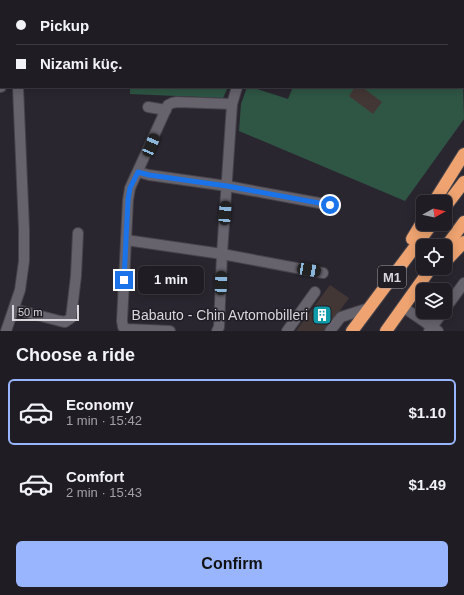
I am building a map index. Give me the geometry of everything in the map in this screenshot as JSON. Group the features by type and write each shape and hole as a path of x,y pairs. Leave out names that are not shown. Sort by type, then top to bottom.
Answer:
{"highway":[{"path":"438,195 464,154"},
{"path":"452,198 464,182"},
{"path":"452,239 464,222"},
{"path":"382,291 417,231"},
{"name":"M1","path":"352,331 427,231"},
{"path":"452,255 464,242"},
{"name":"M1","path":"386,331 426,275"},
{"path":"403,307 433,275"}],"street":[{"path":"6,331 14,309 22,277 24,229 18,88"},
{"path":"217,331 219,327 222,254 232,104 237,88"},
{"path":"170,331 126,329 123,327 122,321 128,200 130,188 168,106 176,102 232,104"},
{"path":"148,107 166,110"},
{"path":"138,172 149,175 227,186 330,205"},
{"path":"14,309 65,322 71,318 76,276 78,233"},
{"path":"126,240 222,254 324,273"},
{"path":"452,299 464,283"},
{"path":"287,331 315,292"},
{"path":"403,307 433,330 439,319"},
{"path":"330,331 341,317 369,308"}],"green space":[{"path":"130,88 228,88 223,98 130,94"},
{"path":"247,88 254,88 288,99 293,88 463,88 464,119 405,201 239,131 241,104"}],"building":[{"path":"354,88 363,88 382,102 373,114 349,96"},
{"name":"Babauto - Chin Avtomobilleri","path":"330,285 349,298 325,331 296,331"}],"place":[{"name":"Babauto - Chin Avtomobilleri","path":"322,315"}],"route":[{"path":"124,280 128,200 130,188 138,172 149,175 227,186 330,205"}]}
